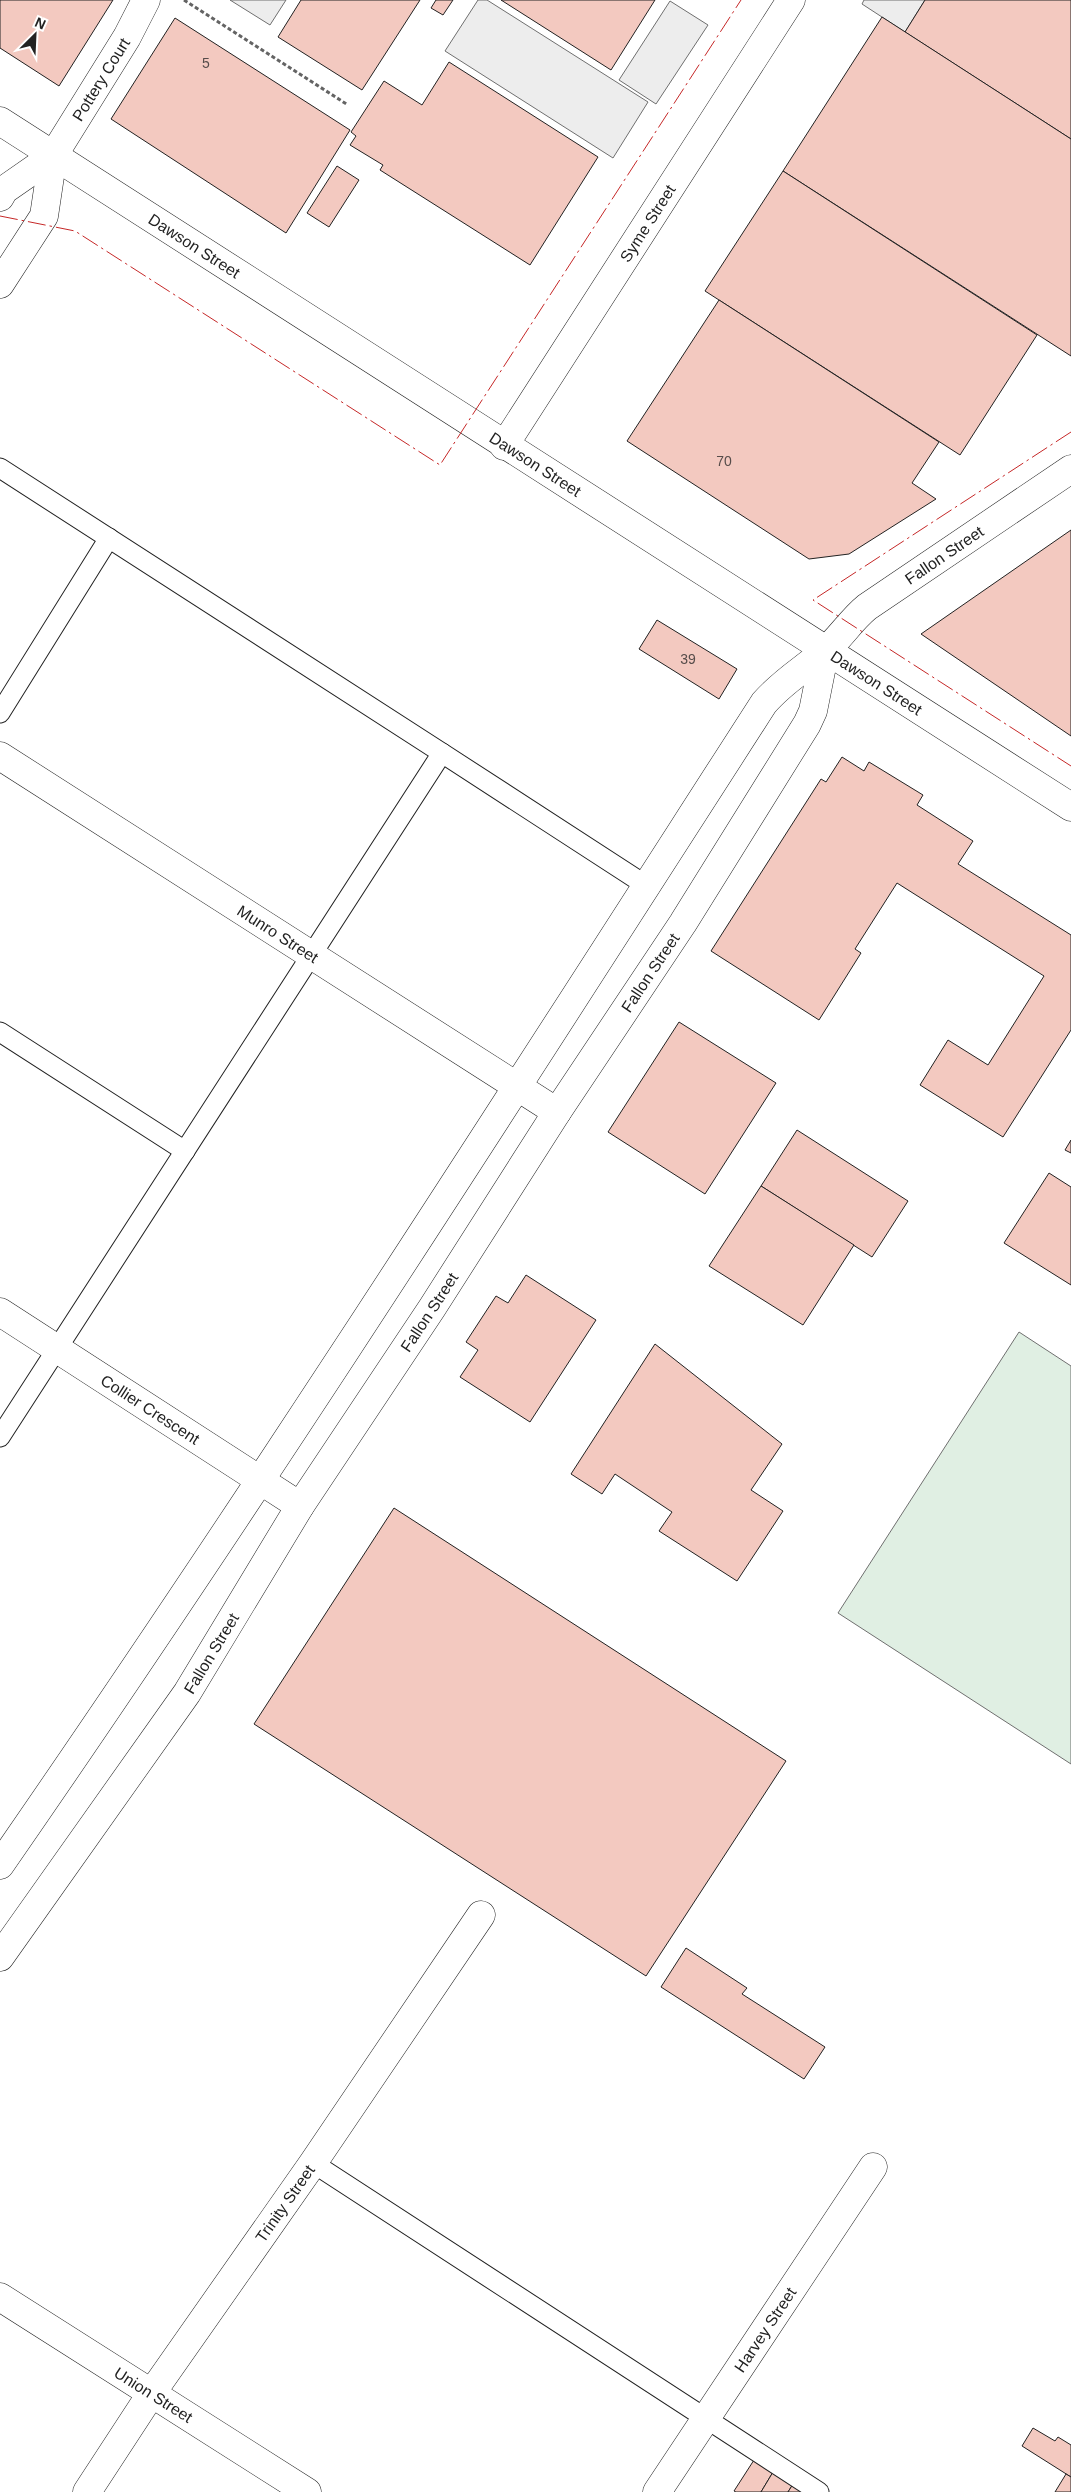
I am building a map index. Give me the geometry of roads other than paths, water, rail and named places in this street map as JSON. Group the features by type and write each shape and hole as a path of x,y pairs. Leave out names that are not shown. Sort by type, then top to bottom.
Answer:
{"street":[{"name":"Pottery Court","path":"53,156 127,37 146,0"},
{"name":"Syme Street","path":"504,446 791,0"},
{"name":"Dawson Street","path":"0,121 504,446 1071,807"},
{"path":"0,197 4,190 53,156"},
{"path":"0,284 44,216 53,156"},
{"name":"Fallon Street","path":"0,1865 140,1664 262,1481 764,703 780,685 825,651 851,620 868,607 1071,469"},
{"name":"Fallon Street","path":"0,1957 187,1694 300,1506 432,1308 557,1112 683,923 807,724 813,711 825,651"},
{"name":"Munro Street","path":"0,756 557,1112"},
{"name":"Collier Crescent","path":"0,1312 300,1506"},
{"name":"Trinity Street","path":"87,2492 151,2394 482,1915"},
{"name":"Harvey Street","path":"657,2492 873,2167"},
{"name":"Union Street","path":"0,2297 307,2492"}],"lane":[{"path":"0,468 646,886"},
{"path":"0,713 109,538"},
{"path":"0,1437 442,753"},
{"path":"0,1032 185,1151"},
{"path":"313,2162 819,2492"}]}
